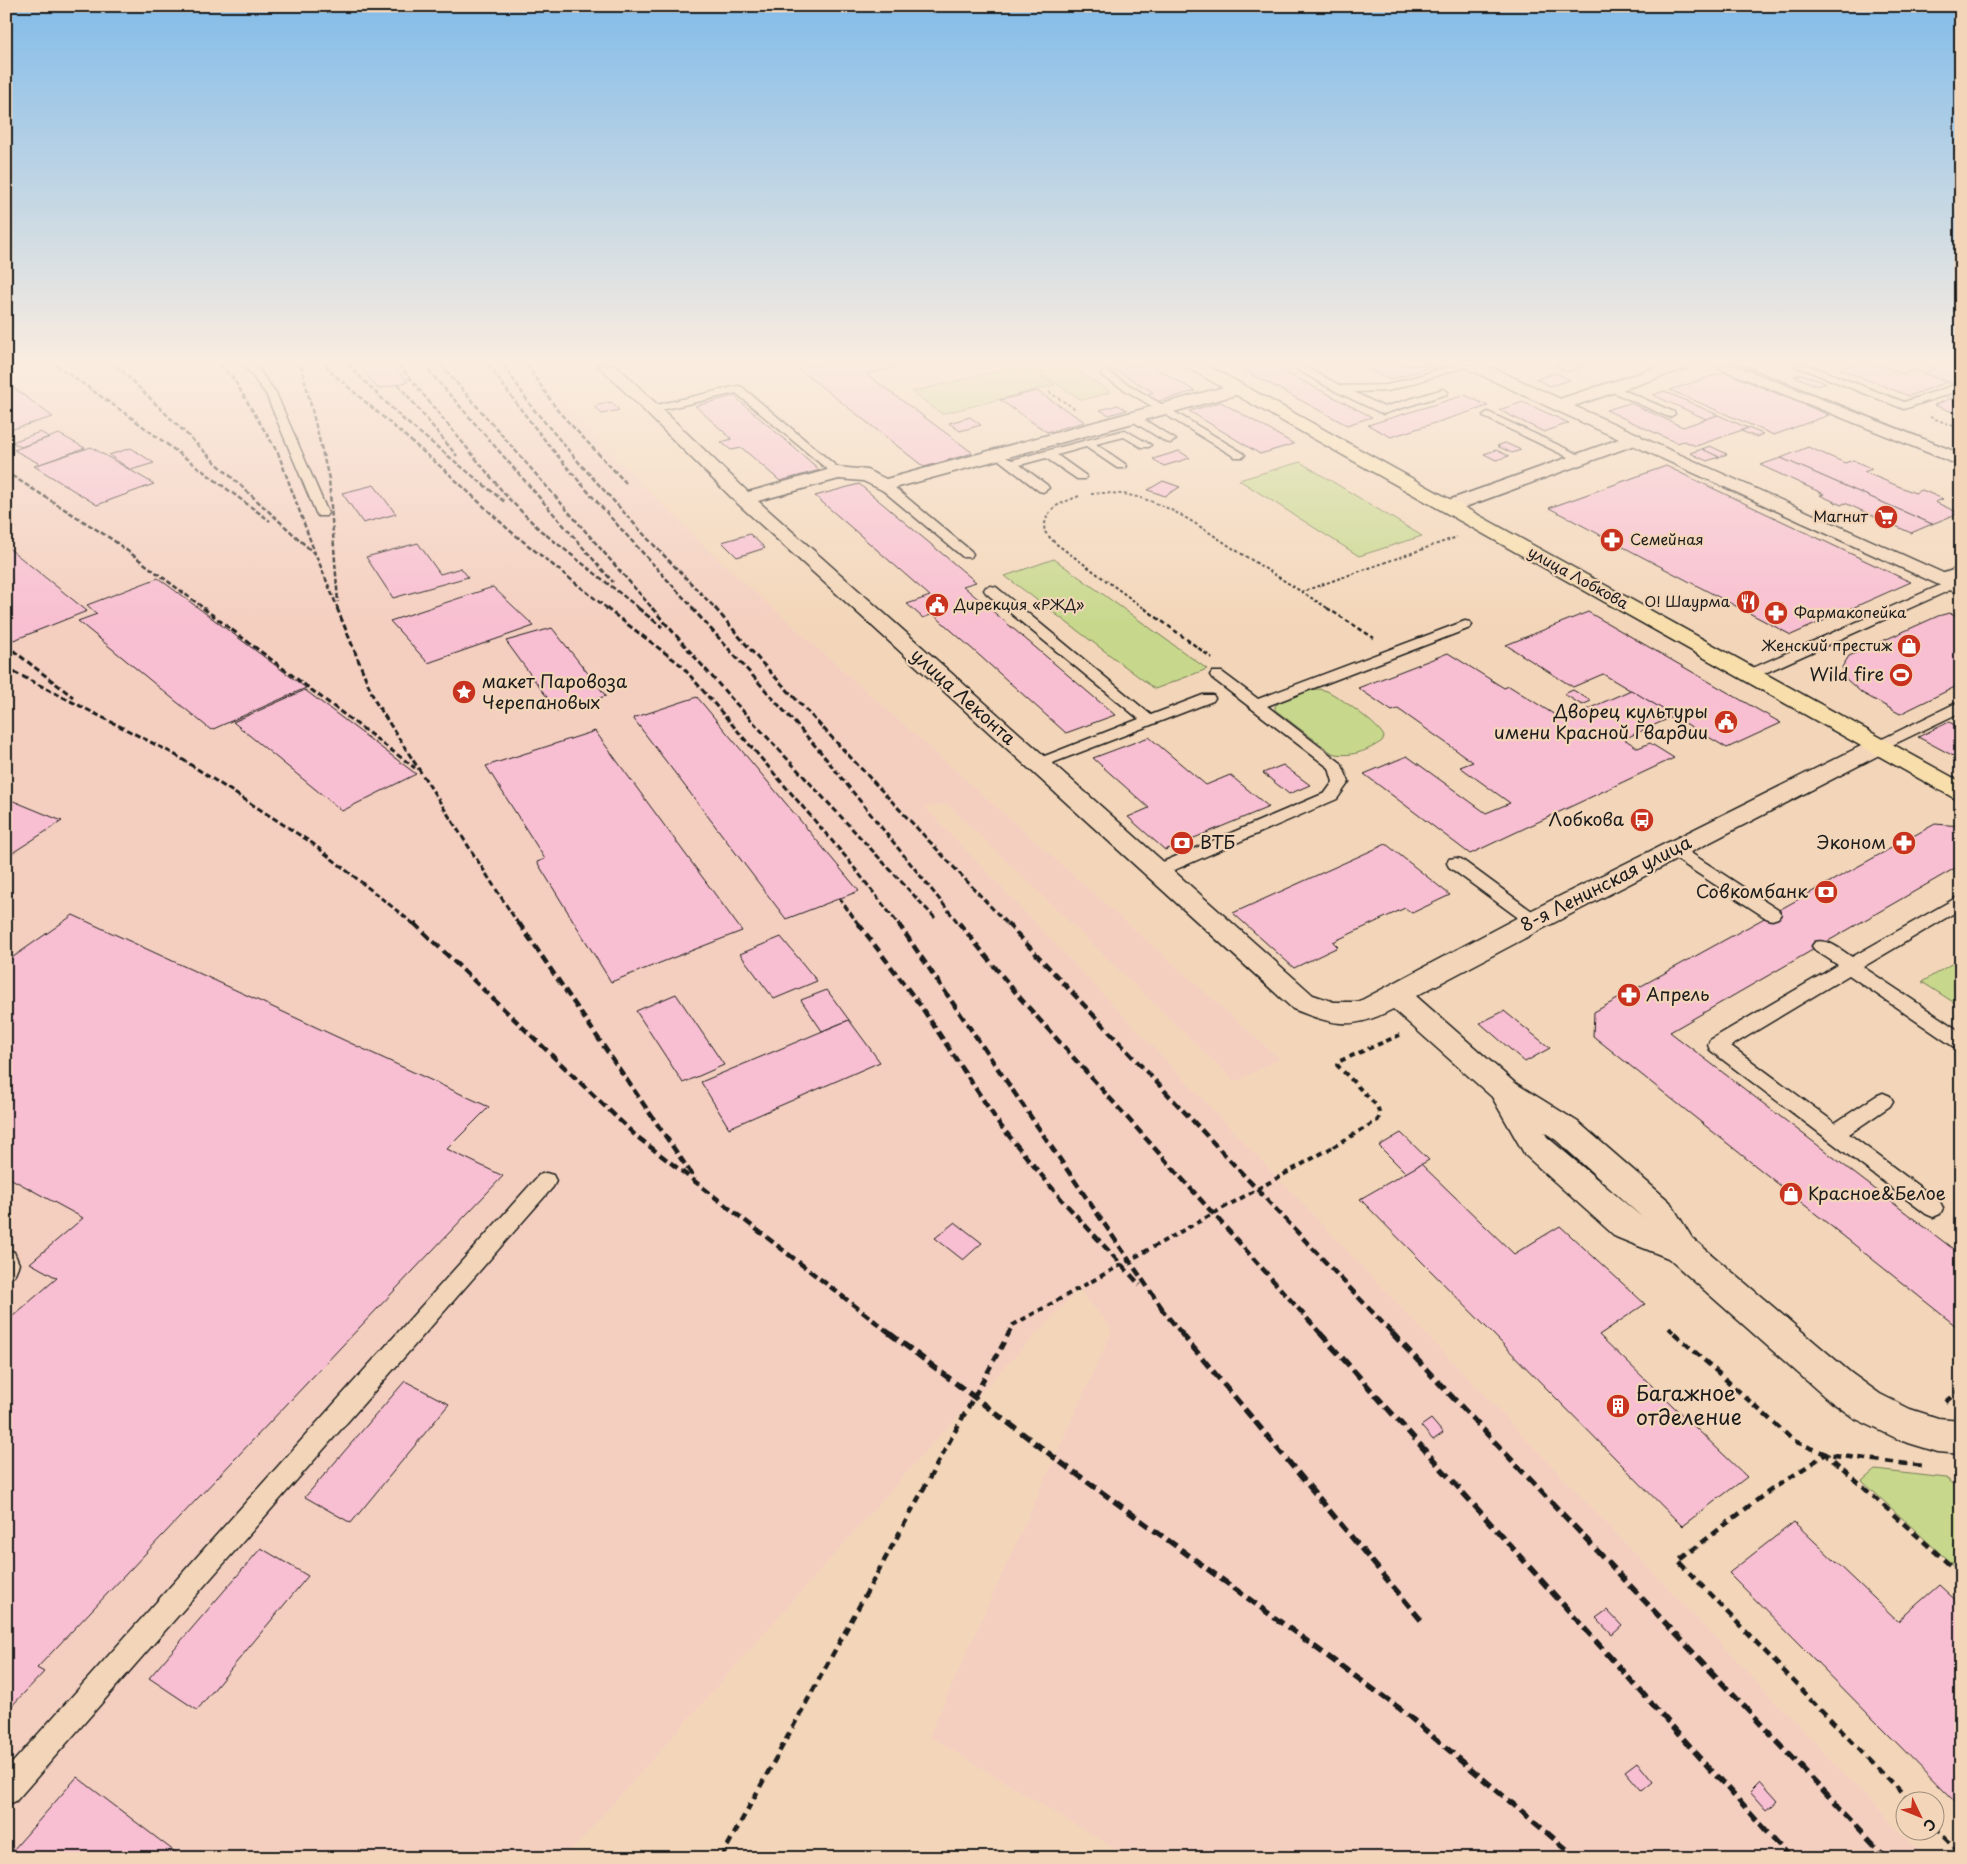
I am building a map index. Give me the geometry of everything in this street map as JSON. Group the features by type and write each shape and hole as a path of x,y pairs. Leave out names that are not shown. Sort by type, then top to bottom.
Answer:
{"main road":[{"name":"улица Лобкова","path":"1352,452 1961,792"}],"street":[{"name":"улица Леконта","path":"696,452 744,499 1303,1002 1332,1013"},
{"path":"744,499 838,473 867,476 884,485 1004,459 1024,452"},
{"path":"1450,506 1599,452"},
{"path":"1663,452 1954,581"},
{"path":"1939,452 1961,461"},
{"name":"8-я Ленинская улица","path":"1332,1013 1362,1012 1534,921 1879,746"},
{"path":"1395,994 1503,1089 1536,1146 1628,1227 1680,1248 1838,1385 1867,1406 1902,1424 1938,1435 1961,1437"}],"lane":[{"path":"296,452 322,512"},
{"path":"813,452 838,473"},
{"path":"1004,459 1055,452"},
{"path":"1100,452 1121,466"},
{"path":"1234,452 1239,455"},
{"path":"1565,452 1580,459"},
{"path":"1048,454 1081,477"},
{"path":"1004,459 1043,488"},
{"path":"884,485 968,554"},
{"path":"1751,674 1954,581"},
{"path":"991,590 1150,721"},
{"path":"1256,705 1465,625"},
{"path":"1157,871 1331,796 1341,782 1336,766 1217,676"},
{"path":"1037,764 1208,698"},
{"path":"1879,746 1959,707 1961,708"},
{"path":"1674,850 1772,914"},
{"path":"1455,862 1534,921"},
{"path":"1933,1208 1717,1045 1961,901"},
{"path":"1821,946 1961,1042"},
{"path":"1834,1134 1883,1101"},
{"path":"6,1791 546,1181"},
{"path":"6,1258 8,1264 6,1269"}],"path":[{"path":"1090,494 1125,493 1150,498 1170,508 1395,651"},
{"path":"1082,496 1074,497 1055,506 1044,518 1044,531 1055,543 1213,659"},
{"path":"1301,592 1458,537"},
{"path":"721,1858 1013,1325 1378,1120 1380,1114 1377,1106 1342,1072 1338,1065 1340,1061 1428,1022"},
{"path":"1669,1328 1794,1441 1826,1454 1934,1468"},
{"path":"1826,1454 1961,1575"},
{"path":"1826,1454 1765,1494 1678,1561 1900,1792"},
{"path":"1944,1836 1961,1854"}],"shaded area":[{"path":"6,452 609,452 710,552 1280,1059 1235,1082 947,804 925,807 1894,1825 1894,1842 1910,1842 1925,1858 1130,1858 929,1736 1112,1330 1079,1289 935,1441 565,1858 6,1858"}],"green space":[{"path":"1300,462 1422,536 1359,556 1239,480"},
{"path":"1054,559 1207,669 1155,689 1005,576"},
{"path":"1311,689 1327,691 1358,712 1381,732 1384,737 1382,741 1358,753 1345,755 1332,753 1275,710 1275,706 1282,700"},
{"path":"1956,961 1961,964 1961,1007 1922,982"},
{"path":"1875,1470 1946,1478 1961,1490 1961,1564 1956,1568 1862,1481"}],"building":[{"path":"18,452 74,452 40,464"},
{"path":"76,452 99,452 154,484 97,505 34,466"},
{"path":"118,452 137,452 154,463 131,470 109,455"},
{"path":"747,452 799,452 820,470 780,481"},
{"path":"905,452 973,453 924,467"},
{"path":"1176,452 1181,452 1190,458 1164,466 1153,459"},
{"path":"1500,452 1509,456 1496,460 1484,454"},
{"path":"1708,452 1723,452 1727,454 1719,457"},
{"path":"1708,452 1719,457 1707,461 1690,453"},
{"path":"1796,452 1820,452 1845,463 1853,460 1872,469 1864,472 1915,493 1922,490 1943,499 1935,502 1959,513 1932,524 1781,458"},
{"path":"1781,458 1932,524 1911,533 1845,503 1841,505 1820,495 1824,494 1760,465"},
{"path":"1666,466 1911,582 1791,635 1549,508"},
{"path":"1163,481 1180,487 1165,496 1148,490"},
{"path":"859,484 976,582 963,586 1115,715 1066,733 933,614 923,618 907,604 930,596 815,496"},
{"path":"374,485 396,514 363,523 342,493"},
{"path":"750,534 765,548 737,557 722,542"},
{"path":"418,543 440,574 461,568 468,577 393,598 366,557"},
{"path":"6,546 87,611 14,640 6,633"},
{"path":"158,578 306,688 211,730 78,621 97,614 87,605"},
{"path":"493,587 534,626 428,663 390,621"},
{"path":"1588,612 1781,723 1727,748 1603,674 1573,687 1506,645"},
{"path":"1949,613 1961,616 1961,684 1900,714 1862,693 1846,679 1842,667 1849,656 1938,616"},
{"path":"552,628 606,696 557,711 506,641"},
{"path":"1448,653 1504,688 1509,686 1563,720 1631,690 1674,716 1624,739 1638,748 1650,743 1674,758 1470,854 1364,774 1407,756 1486,813 1510,803 1460,767 1473,762 1398,709 1392,711 1358,688"},
{"path":"305,690 416,774 342,811 233,722"},
{"path":"1573,690 1591,701 1582,705 1564,694"},
{"path":"697,697 859,891 786,919 633,718"},
{"path":"1949,722 1961,728 1961,760 1918,737"},
{"path":"595,731 742,931 611,982 537,862 545,859 486,766"},
{"path":"1149,737 1206,785 1230,775 1269,807 1165,850 1128,817 1149,808 1093,758"},
{"path":"1283,765 1310,785 1289,794 1263,773"},
{"path":"6,798 62,821 6,857"},
{"path":"1935,824 1961,826 1961,869 1957,867 1670,1032 1961,1255 1961,1330 1593,1036 1594,1012"},
{"path":"1386,844 1450,895 1412,913 1405,908 1333,942 1338,947 1294,968 1233,913"},
{"path":"73,915 489,1107 447,1149 503,1176 37,1668 44,1672 6,1712 6,1322 57,1278 30,1263 83,1218 6,1176 6,962"},
{"path":"781,937 817,981 774,999 740,954"},
{"path":"827,990 849,1020 822,1031 801,1000"},
{"path":"676,994 724,1065 683,1083 636,1011"},
{"path":"1504,1011 1550,1048 1525,1062 1480,1023"},
{"path":"849,1020 880,1062 729,1128 701,1082"},
{"path":"1401,1133 1429,1160 1406,1173 1379,1146"},
{"name":"Багажное отделение","path":"1421,1164 1514,1254 1560,1226 1645,1304 1599,1335 1747,1477 1682,1526 1360,1199"},
{"path":"955,1222 982,1243 963,1260 935,1238"},
{"path":"405,1381 449,1404 351,1523 305,1497"},
{"path":"1431,1419 1443,1433 1433,1440 1421,1426"},
{"path":"1794,1522 1898,1621 1939,1585 1961,1605 1961,1808 1729,1573"},
{"path":"261,1548 308,1576 197,1710 149,1678"},
{"path":"1607,1610 1622,1626 1612,1635 1596,1618"},
{"path":"1637,1762 1653,1782 1642,1791 1625,1771"},
{"path":"77,1777 183,1858 6,1858"},
{"path":"1760,1781 1778,1801 1767,1810 1750,1791"}],"railway":[{"path":"177,452 270,521"},
{"path":"205,452 316,555 338,609"},
{"path":"277,452 315,553"},
{"path":"322,452 329,479 338,602"},
{"path":"424,452 509,530 608,609"},
{"path":"443,452 506,503"},
{"path":"454,452 457,456"},
{"path":"470,452 508,498 540,530 640,609"},
{"path":"500,452 613,582"},
{"path":"517,452 653,609"},
{"path":"555,452 694,609"},
{"path":"570,452 648,539 716,609"},
{"path":"597,452 626,483"},
{"path":"6,472 113,540 205,609"},
{"path":"203,608 415,768"},
{"path":"337,608 375,701 519,925"},
{"path":"606,608 681,665 845,856 899,925"},
{"path":"638,608 662,627"},
{"path":"652,608 729,696 935,918"},
{"path":"692,608 819,750 960,925"},
{"path":"715,608 761,662 1008,925"},
{"path":"6,645 73,697"},
{"path":"6,668 174,754 312,843 415,925"},
{"path":"839,898 859,925"},
{"path":"414,923 635,1135 891,1334"},
{"path":"519,923 695,1179"},
{"path":"858,923 920,1005 1000,1125 1062,1200 1140,1285"},
{"path":"898,923 1164,1311"},
{"path":"959,923 1021,999 1321,1334"},
{"path":"1007,923 1393,1334"},
{"path":"1160,1307 1182,1334"},
{"path":"889,1333 1063,1464 1399,1708 1577,1858"},
{"path":"1181,1333 1421,1620"},
{"path":"1320,1333 1790,1858"},
{"path":"1392,1333 1887,1858"}],"place":[{"name":"Магнит","path":"1886,517"},
{"name":"Семейная","path":"1612,540"},
{"name":"О! Шаурма","path":"1748,602"},
{"name":"Дирекция «РЖД»","path":"937,605"},
{"name":"Фармакопейка","path":"1776,613"},
{"name":"Женский престиж","path":"1909,646"},
{"name":"Wild fire","path":"1901,675"},
{"name":"макет Паровоза Черепановых","path":"464,692"},
{"name":"Дворец культуры имени Красной Гвардии","path":"1726,722"},
{"name":"Лобкова","path":"1642,820"},
{"name":"ВТБ","path":"1182,843"},
{"name":"Эконом","path":"1904,843"},
{"name":"Совкомбанк","path":"1826,892"},
{"name":"Апрель","path":"1629,995"},
{"name":"Красное&Белое","path":"1791,1194"},
{"name":"Багажное отделение","path":"1618,1406"}]}
